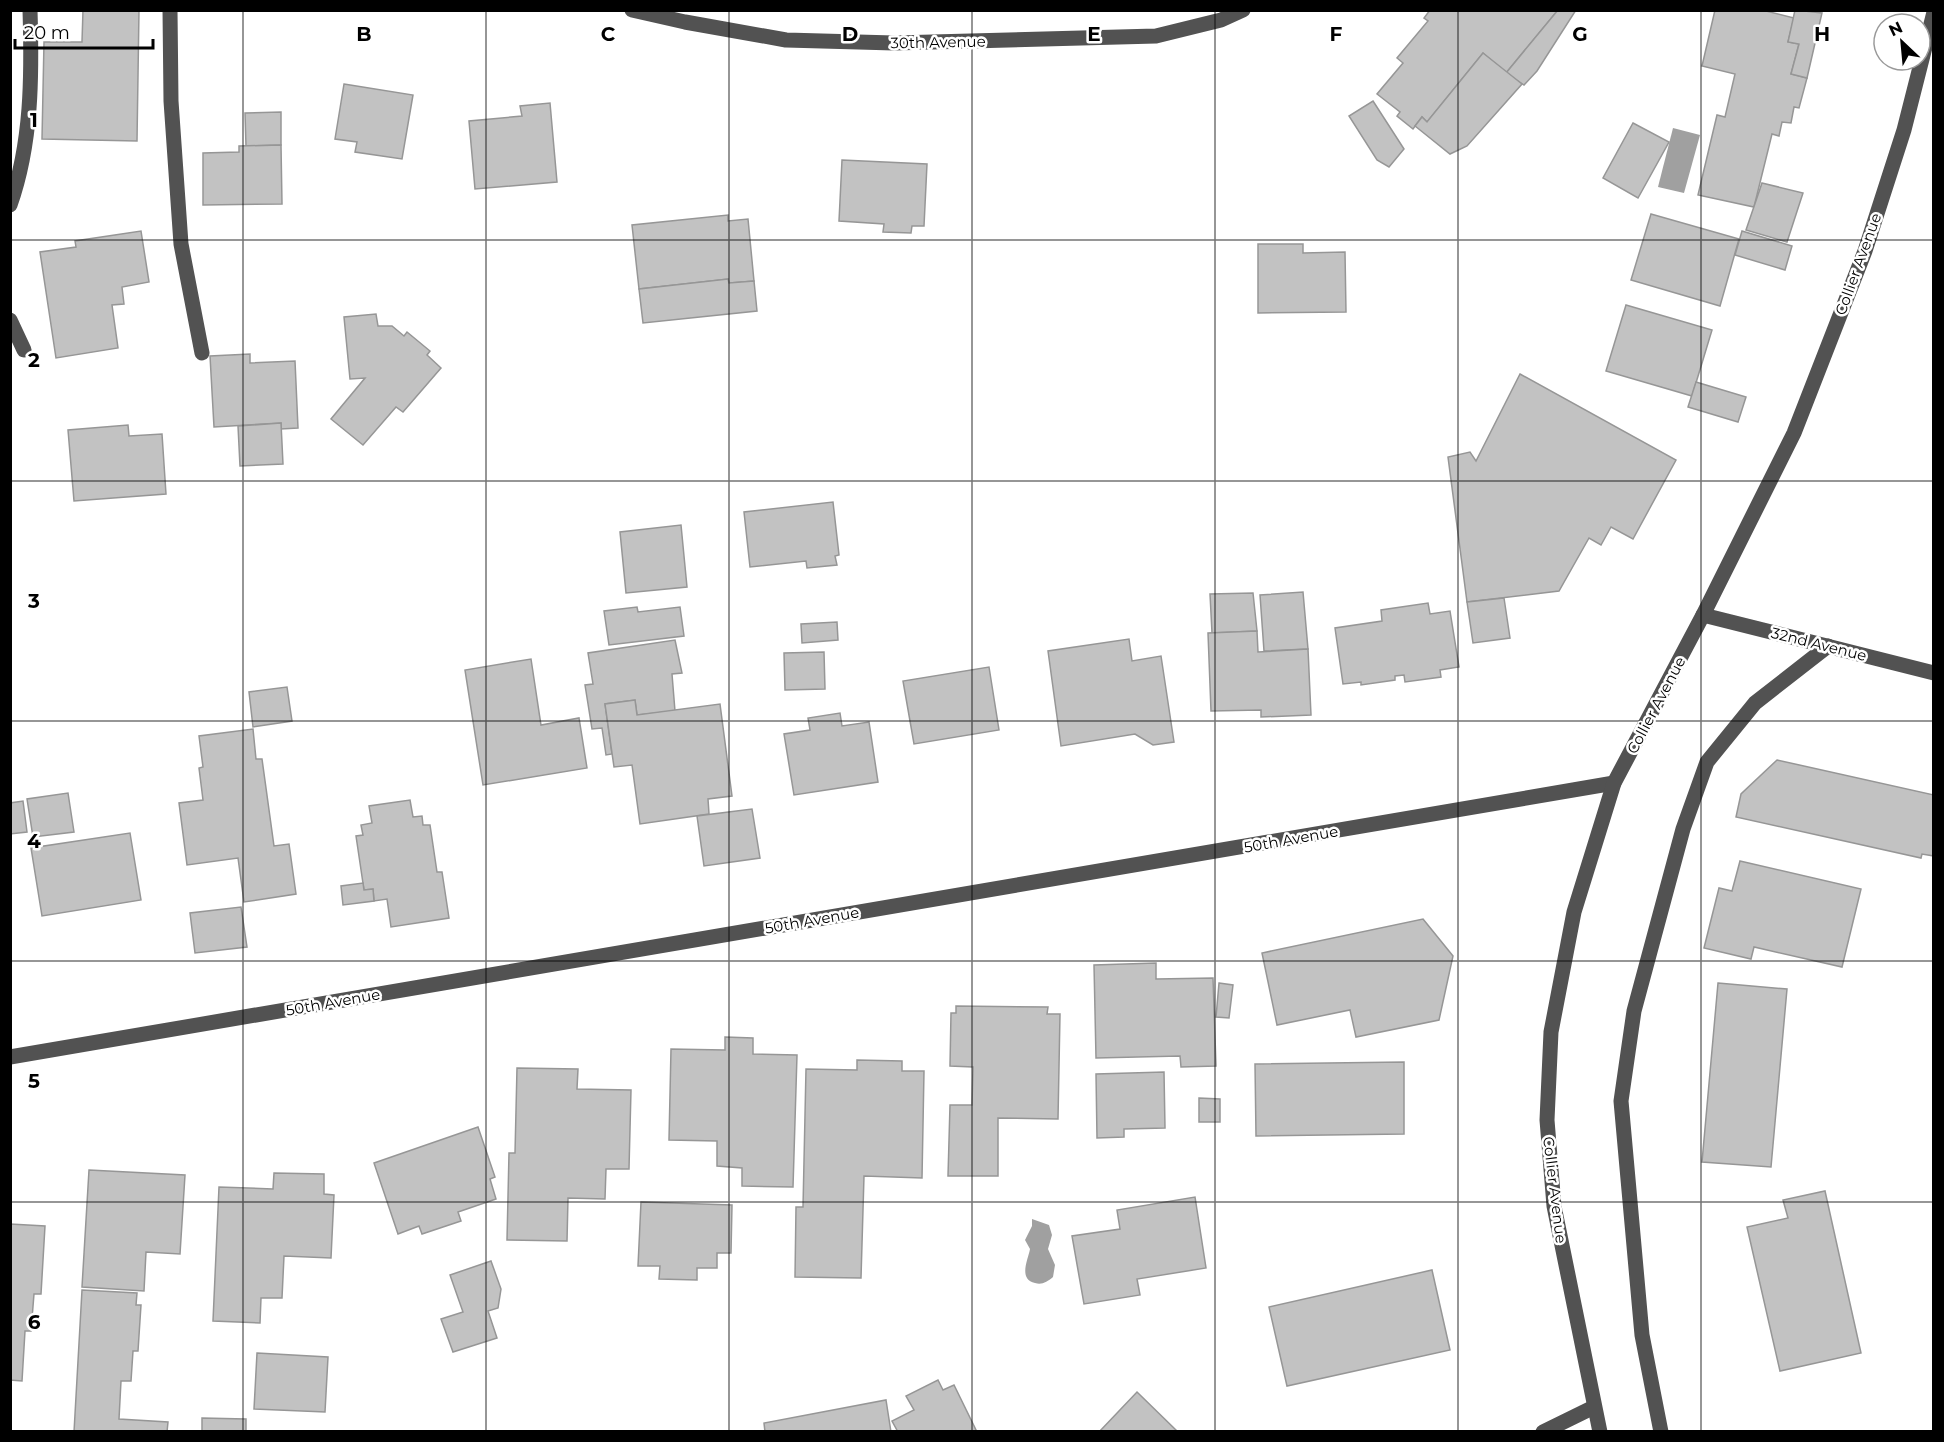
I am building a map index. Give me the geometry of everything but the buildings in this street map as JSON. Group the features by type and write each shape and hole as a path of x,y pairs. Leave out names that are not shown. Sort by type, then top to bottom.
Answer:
{"street":[{"path":"10,205 23,156 32,76 30,10"},
{"path":"170,10 171,101 181,244 202,353"},
{"name":"30th Avenue","path":"632,10 786,40 894,43 1156,36 1221,20 1243,10"},
{"name":"Collier Avenue","path":"1600,1431 1554,1206 1547,1120 1551,1032 1574,912 1614,783 1703,615 1794,433 1865,250 1904,130 1934,12"},
{"path":"10,320 24,350"},
{"name":"32nd Avenue","path":"1703,615 1934,673"},
{"path":"1661,1431 1642,1335 1621,1101 1634,1011 1683,829 1707,762 1755,703 1828,646"},
{"name":"50th Avenue","path":"10,1057 1614,783"},
{"path":"1543,1431 1594,1407"}],"shaded area":[{"path":"1673,128 1700,135 1684,193 1658,187"},
{"path":"1032,1219 1049,1225 1052,1235 1048,1249 1055,1265 1053,1277 1047,1282 1038,1284 1030,1281 1025,1273 1030,1249 1025,1240 1032,1226"}]}
